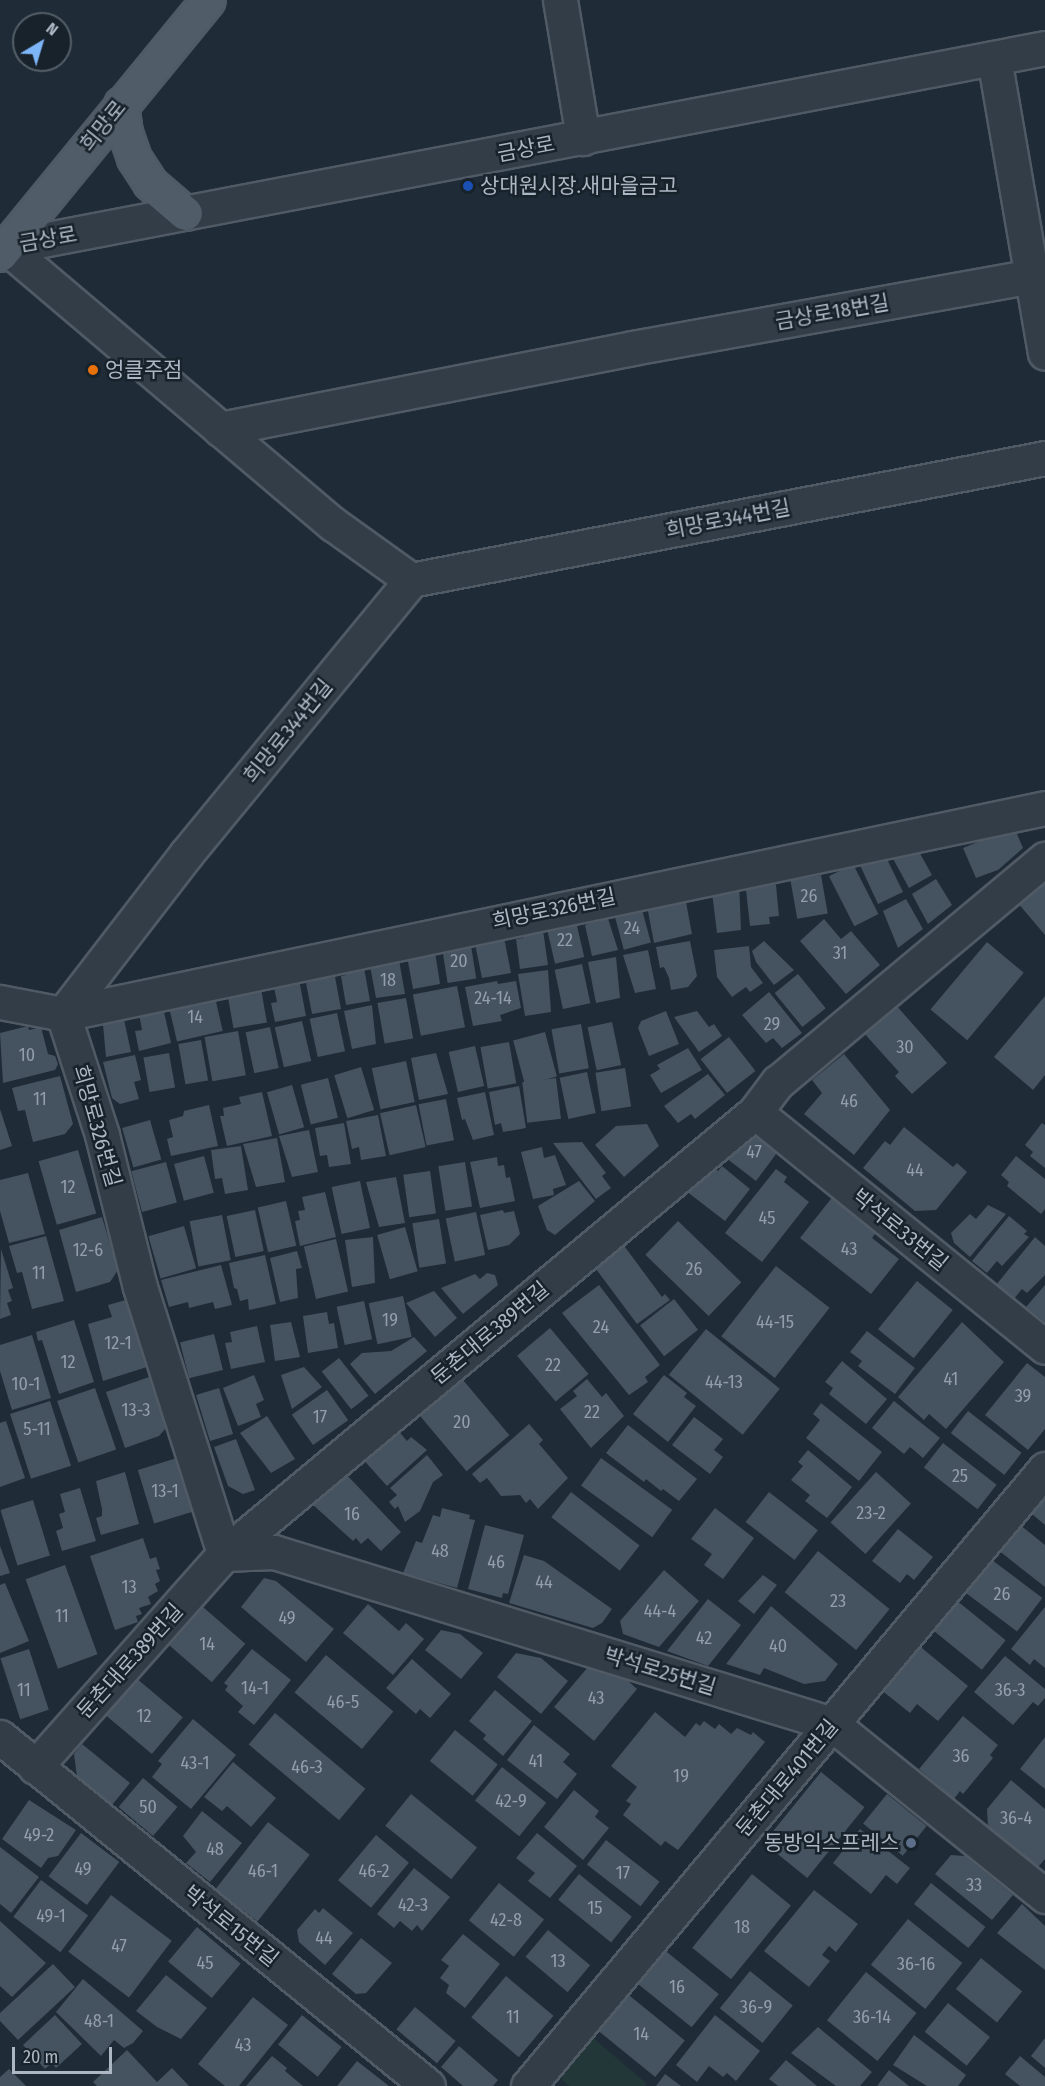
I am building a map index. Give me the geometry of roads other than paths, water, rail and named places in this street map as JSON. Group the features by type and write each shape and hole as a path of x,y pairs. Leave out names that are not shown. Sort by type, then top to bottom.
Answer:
{"main road":[{"name":"희망로","path":"3,250 207,0"},
{"path":"121,104 125,132 134,158 150,183 185,213"}],"street":[{"path":"560,0 584,138"},
{"name":"금상로","path":"3,250 1045,48"},
{"path":"994,58 1038,276 1045,353"},
{"path":"3,250 333,524 411,580"},
{"name":"금상로18번길","path":"220,429 632,348 1038,276"},
{"name":"희망로344번길","path":"63,1014 187,853 411,580 1045,459"},
{"name":"희망로326번길","path":"0,1002 63,1014 1045,808"},
{"name":"둔촌대로389번길","path":"35,1767 224,1554 755,1112 778,1082 1045,859"},
{"name":"희망로326번길","path":"63,1014 102,1135 140,1287 224,1554"},
{"name":"박석로33번길","path":"755,1112 1045,1347"},
{"name":"둔촌대로401번길","path":"528,2086 1045,1469"},
{"name":"박석로25번길","path":"224,1554 273,1552 832,1724 1045,1896"},
{"name":"박석로15번길","path":"0,1737 428,2086"}],"place":[{"name":"상대원시장.새마을금고","path":"468,186"},
{"name":"엉클주점","path":"93,370"},
{"name":"동방익스프레스","path":"911,1843"}]}
